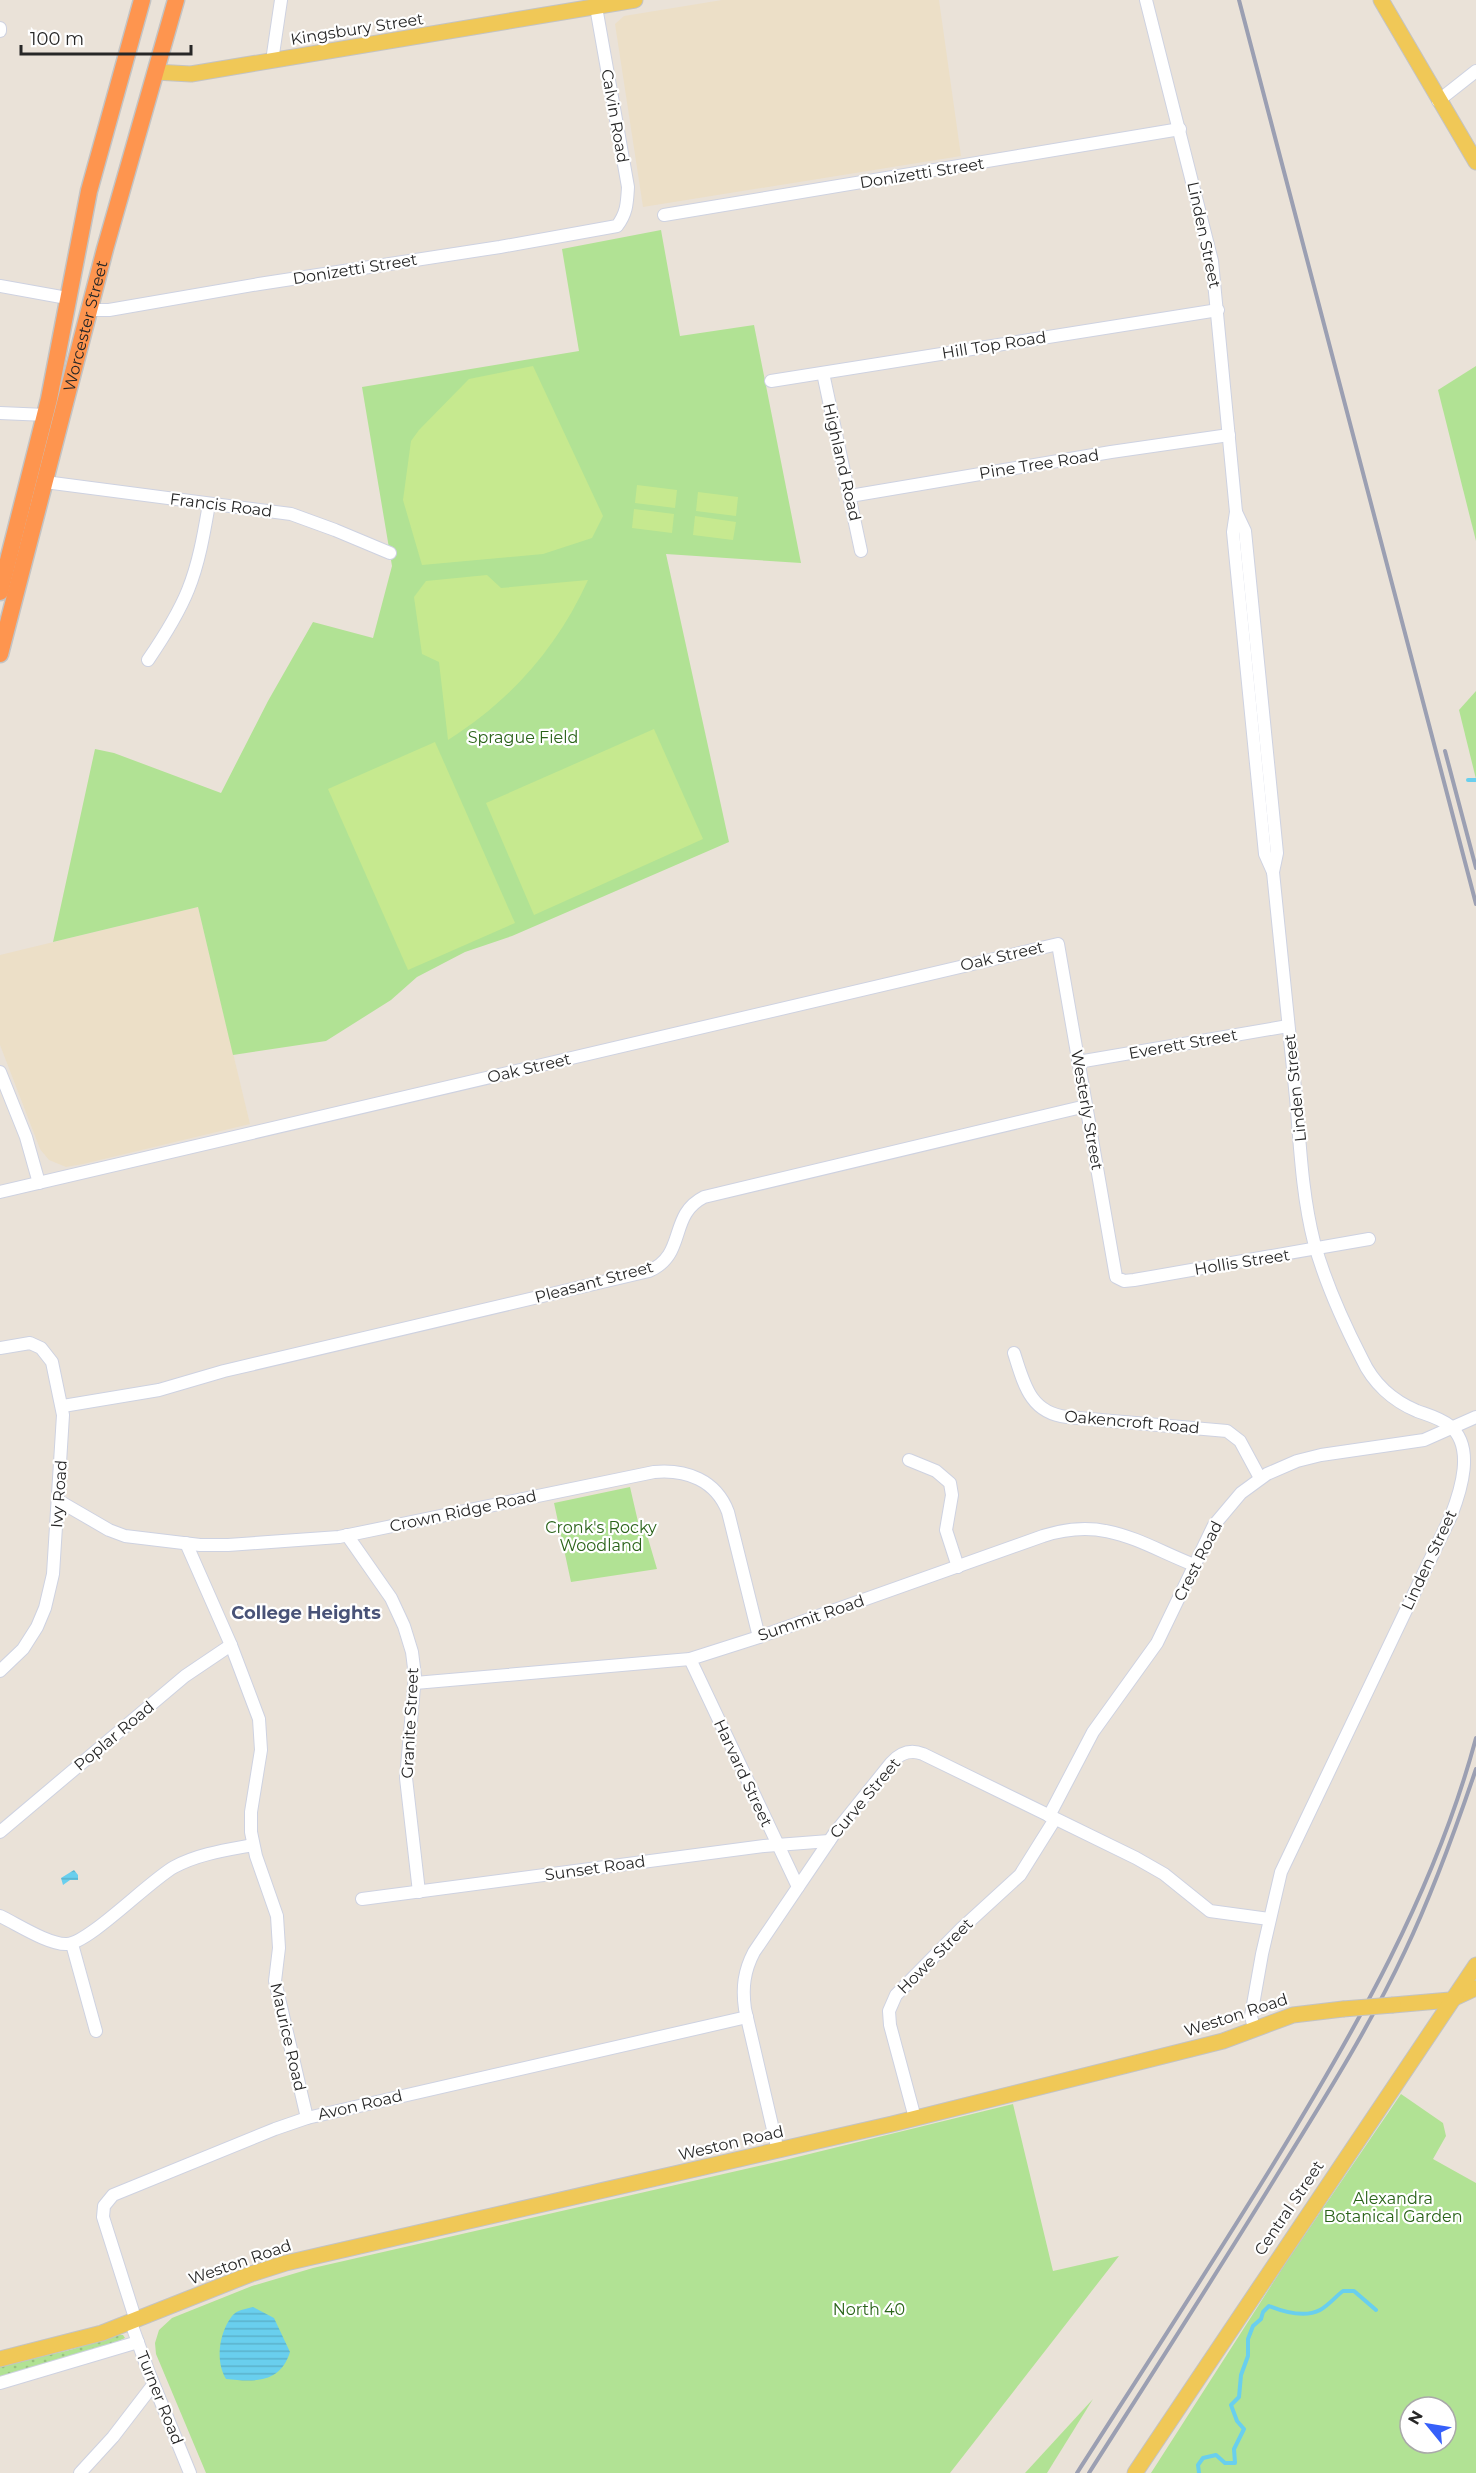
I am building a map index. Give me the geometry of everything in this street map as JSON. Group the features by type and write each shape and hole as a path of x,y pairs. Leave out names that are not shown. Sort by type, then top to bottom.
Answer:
{"highway":[{"name":"Worcester Street","path":"0,592 46,415 78,240 102,140 142,0"},
{"name":"Worcester Street","path":"0,654 105,249 176,0"},
{"path":"78,240 92,250 105,249"}],"main road":[{"name":"Kingsbury Street","path":"155,72 186,75 635,0"},
{"path":"1380,0 1476,162"},
{"name":"Central Street","path":"1135,2473 1450,2000 1476,1965"},
{"name":"Weston Road","path":"0,2359 65,2344 133,2322 251,2274 286,2263 915,2118 1215,2043 1293,2015 1450,2000 1476,1988"}],"street":[{"path":"273,61 281,0"},
{"name":"Linden Street","path":"1146,0 1210,251 1218,310 1236,512 1243,526 1246,542 1277,853 1273,872 1288,1026 1305,1189 1316,1250 1338,1307 1372,1377 1398,1401 1452,1428 1461,1444 1464,1461 1454,1510 1283,1866 1269,1919 1252,2008 1254,2029"},
{"name":"Calvin Road","path":"596,7 628,187 627,208 619,223"},
{"path":"1438,100 1476,70"},
{"name":"Donizetti Street","path":"664,214 1180,129"},
{"name":"Donizetti Street","path":"89,310 109,310 259,284 500,247 608,229 619,223"},
{"path":"0,286 67,298"},
{"name":"Hill Top Road","path":"771,381 1218,310"},
{"name":"Highland Road","path":"823,373 861,551"},
{"path":"0,413 46,415"},
{"name":"Pine Tree Road","path":"850,496 1111,452 1229,435"},
{"name":"Francis Road","path":"45,482 291,514 390,553"},
{"path":"148,660 166,633 188,592 200,550 209,504"},
{"name":"Westerly Street","path":"1058,944 1116,1277"},
{"name":"Oak Street","path":"0,1192 1058,944"},
{"name":"Everett Street","path":"1078,1062 1288,1026"},
{"path":"0,1072 26,1137 39,1183"},
{"name":"Pleasant Street","path":"63,1406 159,1390 224,1371 649,1271 667,1258 675,1243 684,1214 694,1202 704,1197 1086,1106"},
{"name":"Hollis Street","path":"1116,1277 1124,1281 1134,1280 1369,1239"},
{"name":"Ivy Road","path":"0,1348 27,1343 34,1344 44,1351 55,1370 63,1406 64,1430 53,1574 45,1608 26,1645 0,1671"},
{"name":"Oakencroft Road","path":"1014,1353 1028,1394 1037,1405 1045,1410 1067,1417 1227,1431 1240,1441 1260,1479"},
{"name":"Crest Road","path":"1052,1818 1093,1732 1156,1643 1223,1512 1246,1488 1281,1467 1304,1459 1420,1441 1476,1417"},
{"path":"909,1460 936,1471 950,1483 952,1495 946,1530 958,1567"},
{"name":"Crown Ridge Road","path":"59,1501 114,1532 186,1544 228,1545 346,1535 654,1472 688,1474 714,1488 725,1505 759,1637"},
{"name":"Summit Road","path":"415,1683 690,1659 1051,1534 1086,1528 1131,1538 1194,1565"},
{"name":"Granite Street","path":"346,1535 375,1573 395,1607 412,1652 415,1683 406,1778 419,1892"},
{"name":"Maurice Road","path":"186,1544 231,1645 258,1713 261,1731 260,1756 251,1818 253,1845 277,1916 279,1948 275,1982 307,2118"},
{"name":"Poplar Road","path":"0,1832 191,1672 231,1645"},
{"name":"Harvard Street","path":"690,1659 798,1887"},
{"name":"Curve Street","path":"778,2151 747,2017 743,1989 749,1963 829,1841 894,1760 909,1752 923,1754 1160,1871 1210,1911 1269,1919"},
{"name":"Howe Street","path":"915,2118 890,2025 888,2015 891,2003 902,1988 944,1946 1020,1875 1052,1818"},
{"name":"Sunset Road","path":"362,1899 777,1844 829,1841"},
{"path":"0,1916 57,1942 72,1944 90,1933 177,1866 207,1855 253,1845"},
{"path":"72,1944 96,2031"},
{"name":"Avon Road","path":"133,2322 104,2223 103,2209 108,2200 125,2190 307,2118 747,2017"},
{"name":"Turner Road","path":"133,2322 153,2385 190,2473"},
{"path":"0,2383 138,2342"},
{"path":"80,2473 113,2437 153,2385"}],"shaded area":[{"path":"722,0 939,0 961,156 643,207 615,24 624,16"},
{"path":"198,907 250,1124 83,1164 66,1167 49,1160 40,1149 0,1045 0,955"}],"green space":[{"name":"Sprague Field","path":"661,230 680,336 754,325 801,563 666,554 729,842 512,936 465,952 417,977 391,1000 326,1041 233,1055 198,907 53,942 95,749 114,753 221,793 268,701 313,622 373,638 392,566 362,387 579,351 562,249"},
{"path":"533,366 603,516 592,538 543,554 422,565 403,500 411,441 469,379"},
{"path":"1476,366 1476,541 1438,390"},
{"path":"637,485 677,490 675,508 635,503"},
{"path":"698,492 738,497 736,516 696,511"},
{"path":"634,509 674,514 672,533 632,528"},
{"path":"695,516 736,522 733,540 693,535"},
{"path":"487,575 501,588 588,580 562,628 530,671 492,708 448,740 439,662 422,654 414,597 426,581"},
{"path":"1476,691 1476,779 1459,710"},
{"path":"654,729 703,839 534,915 486,803"},
{"path":"435,742 515,923 408,970 328,789"},
{"name":"Cronk's Rocky Woodland","path":"630,1487 639,1526 647,1535 657,1569 571,1582 554,1503"},
{"name":"Alexandra Botanical Garden","path":"1401,2094 1443,2123 1446,2136 1433,2159 1476,2183 1476,2473 1151,2473 1287,2261"},
{"name":"North 40","path":"1013,2104 1053,2271 1119,2256 950,2473 206,2473 156,2354 155,2343 159,2330 172,2318 252,2286 313,2268 789,2159"},
{"path":"123,2335 125,2338 108,2346 0,2378 0,2366 70,2350"},
{"path":"1093,2399 1047,2473 1025,2473"}],"water":[{"path":"74,1870 78,1875 78,1880 70,1880 63,1885 61,1878"},
{"path":"253,2307 274,2318 290,2352 280,2370 264,2379 246,2381 226,2379 220,2364 220,2347 224,2330 234,2314"}],"waterway":[{"path":"1468,780 1476,780"},
{"path":"1199,2473 1198,2465 1203,2458 1216,2455 1225,2463 1235,2463 1234,2449 1244,2429 1237,2421 1231,2405 1239,2397 1241,2375 1248,2356 1248,2339 1253,2326 1261,2319 1263,2312 1269,2306 1288,2312 1308,2314 1323,2308 1343,2291 1354,2291 1376,2310"}],"railway":[{"path":"1239,0 1476,904"},
{"path":"1445,751 1476,868"},
{"path":"1077,2473 1274,2163 1363,2010 1416,1904 1439,1850 1476,1738"},
{"path":"1089,2473 1258,2206 1362,2034 1405,1951 1425,1906 1476,1769"}],"district":[{"name":"College Heights","path":"306,1613"}]}
